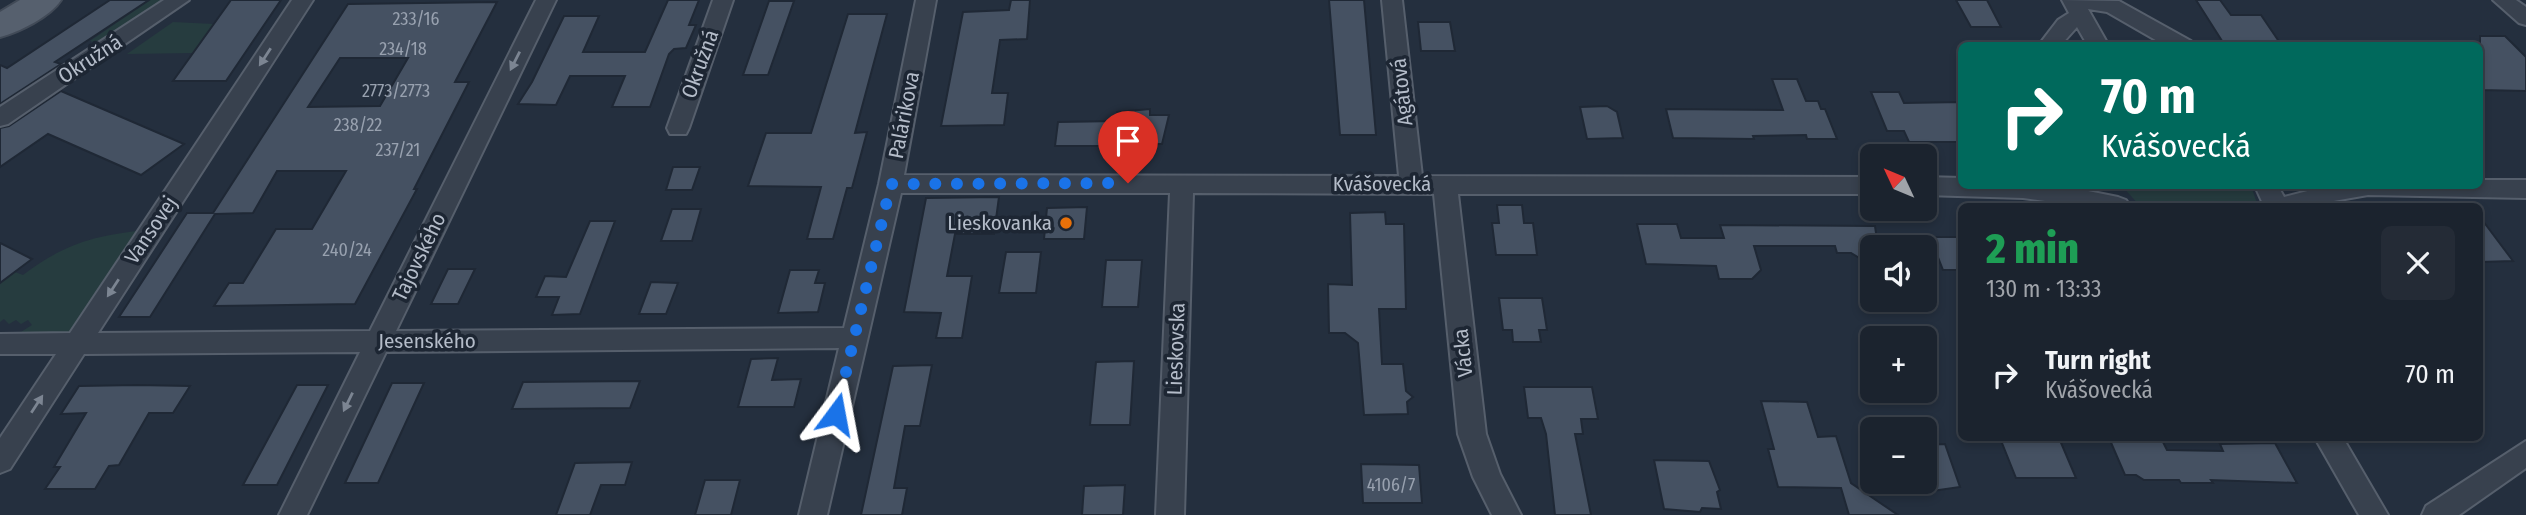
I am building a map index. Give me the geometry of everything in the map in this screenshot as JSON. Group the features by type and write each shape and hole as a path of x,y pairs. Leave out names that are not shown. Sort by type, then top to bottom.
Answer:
{"main road":[{"path":"0,26 45,0"}],"street":[{"name":"Okružná","path":"0,118 179,0"},
{"name":"Vansovej","path":"0,461 303,0"},
{"name":"Tajovského","path":"293,515 546,0"},
{"name":"Okružná","path":"678,128 723,0"},
{"name":"Palárikova","path":"813,515 891,184 926,0"},
{"name":"Agátová","path":"1392,0 1411,184"},
{"path":"2503,0 2526,18"},
{"path":"2051,42 2065,25 2075,5"},
{"path":"2075,5 2097,42"},
{"path":"2075,5 2112,6 2176,42"},
{"name":"Lieskovska","path":"1170,515 1182,183"},
{"name":"Kvášovecká","path":"891,184 1860,186"},
{"name":"Vácka","path":"1445,184 1472,433 1487,477 1507,515"},
{"path":"1937,186 1958,186"},
{"path":"2036,189 2079,195 2107,203"},
{"path":"2291,203 2344,189"},
{"path":"2483,189 2526,189"},
{"name":"Jesenského","path":"0,344 853,338"},
{"path":"2331,441 2374,515"},
{"path":"2436,515 2526,453"}],"green space":[{"path":"150,0 174,0 104,46 90,41"},
{"path":"173,22 214,24 194,53 127,54"},
{"path":"2125,189 2252,189 2257,203 2137,203"},
{"path":"145,230 76,328 63,335 13,337 32,325 28,320 21,324 16,320 9,324 4,319 0,322 0,283 15,272 23,275 53,255 95,238"}],"building":[{"path":"110,0 149,0 55,62 61,64 0,104 0,65 7,68"},
{"path":"231,0 281,0 226,81 173,81"},
{"path":"668,0 699,0 689,25 696,25 686,48 674,49 669,54 650,107 612,107 625,76 570,76 556,105 518,104 532,82 564,16 599,16 583,52 645,52"},
{"path":"1011,0 1030,0 1027,39 1000,40 992,93 1008,93 1004,125 941,126 963,12 1009,10"},
{"path":"1329,0 1364,0 1376,135 1340,135"},
{"path":"1956,0 1987,0 2001,27 1971,27"},
{"path":"2196,0 2220,0 2231,15 2261,15 2279,42 2223,42"},
{"path":"769,1 794,1 768,75 743,75"},
{"path":"497,2 455,82 469,82 414,189 417,189 355,304 214,306 229,283 243,283 276,229 312,229 346,171 277,171 253,213 215,214 150,317 119,317 187,213 213,213 348,4","holes":["340,58 408,58 380,106 308,107"]},
{"path":"848,14 887,14 855,133 867,132 852,188 847,188 833,239 807,239 821,187 748,186 766,133 811,133"},
{"path":"1418,22 1450,22 1455,51 1421,51"},
{"path":"2480,36 2505,36 2526,57 2526,91 2483,90 2483,42 2480,42"},
{"path":"1772,79 1797,79 1806,101 1818,101 1821,109 1825,109 1837,139 1807,139 1806,135 1753,136 1754,139 1673,138 1666,109 1783,110"},
{"path":"61,91 184,144 141,175 48,134 0,167 0,128 9,126"},
{"path":"1871,92 1899,92 1904,103 1958,102 1958,142 1909,142 1904,131 1887,131"},
{"path":"1607,106 1617,112 1623,138 1587,139 1580,107"},
{"path":"1150,109 1150,115 1169,115 1162,144 1148,144 1148,149 1124,149 1124,146 1055,146 1058,122 1117,121 1117,112"},
{"path":"673,167 700,167 692,190 666,190"},
{"path":"999,197 994,234 955,234 947,276 972,276 962,338 936,338 941,313 904,312 926,198"},
{"path":"1497,205 1522,205 1524,223 1533,223 1537,255 1496,255 1492,223 1499,223"},
{"name":"Lieskovanka","path":"1087,207 1084,239 1044,239 1047,208"},
{"path":"672,209 701,209 692,241 661,241"},
{"path":"1385,212 1386,224 1404,224 1406,309 1379,309 1382,364 1403,364 1406,391 1413,397 1407,402 1408,414 1364,415 1358,343 1345,333 1329,333 1328,284 1352,285 1350,213"},
{"path":"590,221 615,221 580,314 552,315 559,297 536,297 545,276 566,277"},
{"path":"2483,221 2513,261 2483,262"},
{"path":"1637,224 1677,224 1681,238 1724,238 1720,225 1875,226 1876,235 1860,235 1860,258 1851,253 1837,253 1835,246 1754,246 1761,270 1752,279 1719,279 1716,266 1646,264"},
{"path":"1937,237 1958,237 1958,270 1943,270 1937,255"},
{"path":"0,243 32,259 0,283"},
{"path":"1006,252 1041,252 1036,293 999,293"},
{"path":"1106,260 1142,260 1138,307 1102,307"},
{"path":"448,269 475,269 458,304 431,304"},
{"path":"790,270 819,270 815,283 825,283 818,312 778,313"},
{"path":"651,282 678,283 666,314 639,314"},
{"path":"1499,298 1542,298 1547,330 1539,330 1541,342 1513,342 1512,330 1503,330"},
{"path":"778,358 772,380 801,379 794,407 738,407 751,359"},
{"path":"1134,361 1130,425 1090,425 1096,362"},
{"path":"932,365 920,426 905,426 894,488 907,488 902,515 861,515 893,366"},
{"path":"640,381 630,408 512,409 523,382"},
{"path":"392,383 424,383 378,483 345,483"},
{"path":"297,385 328,385 277,485 243,485"},
{"path":"79,386 190,386 173,413 149,413 119,465 109,466 95,489 45,489 60,467 54,467 86,413 61,414"},
{"path":"1524,387 1592,387 1598,419 1581,419 1583,434 1575,434 1591,515 1555,515 1546,434 1541,418 1528,418"},
{"path":"1761,401 1807,402 1818,437 1836,436 1851,483 1860,489 1860,494 1867,494 1898,515 1849,515 1841,488 1778,487 1768,449 1774,449"},
{"path":"2001,441 2060,441 2076,478 2016,478"},
{"path":"2110,441 2162,441 2167,450 2223,451 2220,444 2275,443 2297,483 2211,480 2213,483 2181,483 2179,480 2144,480 2136,475 2125,475"},
{"path":"1937,444 1945,444 1960,487 1937,490"},
{"path":"1654,460 1709,461 1720,490 1717,492 1721,509 1702,508 1700,512 1664,509"},
{"path":"632,462 625,485 601,485 590,515 556,515 575,463"},
{"path":"1361,464 1419,465 1422,503 1363,503"},
{"path":"705,480 740,480 731,515 695,515"},
{"path":"1125,485 1123,515 1082,515 1084,486"}],"place":[{"name":"Lieskovanka","path":"1066,223"}],"route":[{"path":"836,414 891,184 1128,183"}]}
